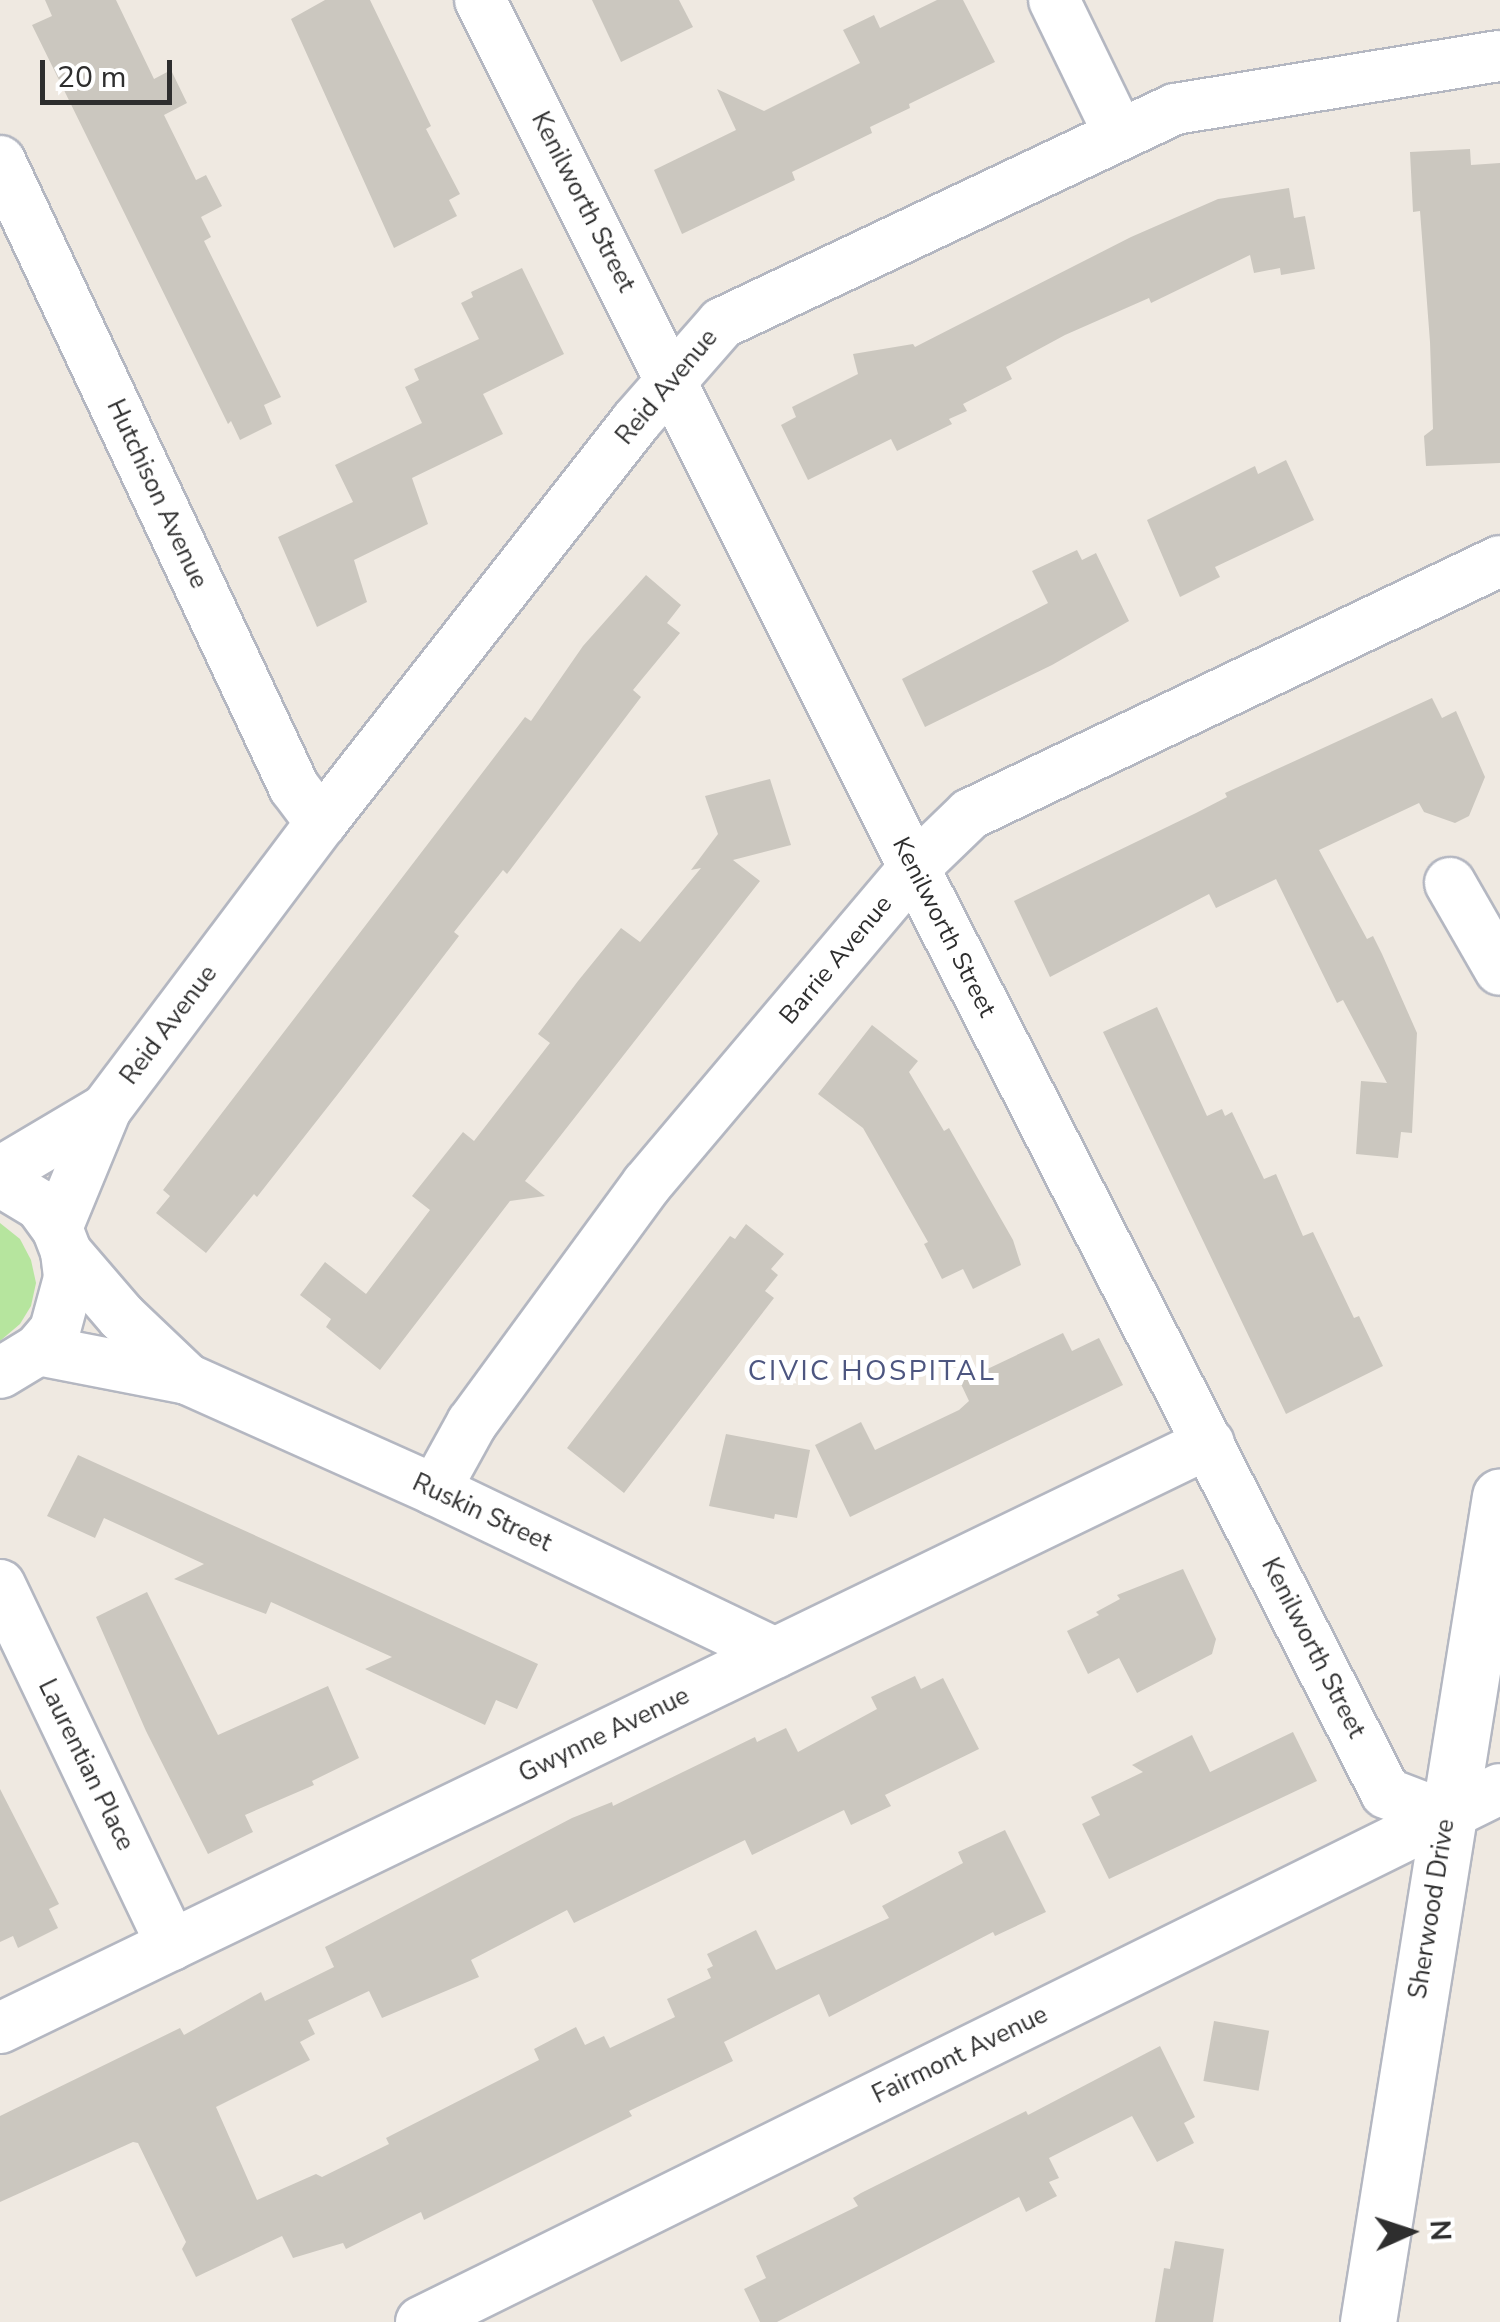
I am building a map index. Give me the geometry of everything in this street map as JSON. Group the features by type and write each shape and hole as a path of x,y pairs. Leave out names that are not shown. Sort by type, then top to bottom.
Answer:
{"street":[{"name":"Kenilworth Street","path":"480,0 914,868 1386,1793 1446,1816"},
{"path":"1054,0 1118,132"},
{"name":"Reid Avenue","path":"62,1240 106,1109 321,822 672,378 722,323 1118,132 1174,109 1500,56"},
{"name":"Hutchison Avenue","path":"0,160 294,787 321,822"},
{"name":"Barrie Avenue","path":"435,1490 472,1422 647,1184 914,868 970,814 1500,561"},
{"path":"1450,883 1500,970"},
{"name":"Reid Avenue","path":"0,1172 106,1109"},
{"name":"Ruskin Street","path":"0,1181 40,1205 122,1317 186,1379 435,1490 775,1653"},
{"path":"14,1370 55,1330 65,1305 62,1240"},
{"name":"Ruskin Street","path":"14,1370 186,1379"},
{"name":"Gwynne Avenue","path":"0,2028 1208,1443"},
{"name":"Sherwood Drive","path":"1368,2322 1500,1496"},
{"name":"Laurentian Place","path":"0,1585 172,1945"},
{"name":"Fairmont Avenue","path":"421,2322 1500,1789"}],"green space":[{"path":"0,1223 20,1239 31,1260 36,1283 31,1306 20,1324 0,1341"}],"building":[{"path":"45,0 116,0 154,79 171,70 187,103 164,115 196,180 206,175 222,206 201,217 211,237 204,241 281,397 264,405 272,424 240,440 231,421 228,424 32,25 52,16"},
{"path":"325,0 370,0 431,126 426,129 460,194 449,200 457,216 394,248 291,19"},
{"path":"592,0 679,0 693,27 621,62"},
{"path":"937,0 963,0 995,62 909,104 910,108 870,127 872,133 792,172 795,180 682,234 654,170 736,130 717,89 764,111 860,63 843,30 874,15 880,28"},
{"path":"1470,149 1471,165 1500,163 1500,463 1426,466 1424,436 1433,429 1430,342 1420,211 1413,212 1410,152"},
{"path":"1289,188 1294,218 1305,216 1315,269 1281,275 1280,268 1254,273 1250,255 1151,303 1149,298 1065,335 1006,367 1012,379 963,404 967,411 949,419 952,424 897,451 891,439 808,480 781,425 796,417 792,407 858,374 853,354 913,344 915,347 1131,237 1218,199"},
{"path":"522,268 564,354 483,394 503,434 412,478 428,524 354,560 367,602 317,627 278,537 353,502 335,465 422,423 405,387 419,380 414,369 479,339 461,303 473,297 471,292"},
{"path":"1286,460 1314,520 1215,567 1220,577 1180,597 1147,520 1255,466 1258,474"},
{"path":"1077,550 1082,560 1096,553 1129,621 1052,665 925,727 902,679 1048,603 1032,571"},
{"path":"646,575 681,605 667,623 680,633 633,690 641,697 507,874 503,870 454,932 459,936 341,1090 257,1197 254,1194 206,1253 156,1213 170,1196 163,1190 525,717 531,721 583,646"},
{"path":"1432,698 1442,718 1456,711 1485,777 1469,816 1455,823 1424,812 1419,803 1319,850 1367,939 1373,936 1417,1033 1412,1133 1401,1132 1398,1158 1356,1154 1361,1081 1387,1083 1343,1000 1337,1003 1276,879 1216,908 1209,894 1050,977 1014,901 1196,813 1227,797 1225,793"},
{"path":"770,779 791,845 733,860 760,881 525,1181 545,1196 510,1201 380,1370 326,1327 331,1319 300,1295 325,1262 366,1294 430,1210 412,1196 463,1132 474,1141 550,1043 538,1034 578,981 621,928 640,942 701,868 691,870 718,834 705,796"},
{"path":"1157,1007 1207,1116 1222,1109 1225,1116 1232,1112 1264,1179 1276,1174 1303,1236 1313,1232 1354,1318 1359,1316 1383,1366 1286,1414 1103,1032"},
{"path":"872,1025 918,1061 909,1072 944,1131 949,1128 1013,1240 1021,1265 973,1289 963,1269 942,1279 924,1244 928,1242 863,1128 818,1094"},
{"path":"746,1224 784,1254 771,1269 778,1275 765,1291 774,1298 624,1493 567,1448 730,1236 735,1239"},
{"path":"1063,1333 1072,1351 1099,1338 1123,1385 850,1517 815,1445 861,1422 875,1450 959,1410 969,1401 960,1382"},
{"path":"726,1434 810,1450 797,1518 775,1514 774,1519 709,1506"},
{"path":"78,1455 538,1664 517,1709 496,1700 485,1725 365,1669 392,1657 271,1602 266,1614 174,1579 204,1564 104,1518 95,1538 47,1516"},
{"path":"1183,1569 1216,1639 1212,1654 1137,1693 1119,1658 1088,1674 1067,1631 1099,1615 1096,1612 1120,1599 1117,1595"},
{"path":"147,1592 218,1735 328,1686 359,1758 312,1781 314,1785 245,1815 253,1832 208,1854 146,1731 96,1617"},
{"path":"915,1676 921,1689 943,1678 979,1749 885,1795 891,1806 851,1825 844,1810 752,1855 745,1840 574,1923 567,1910 471,1960 479,1977 382,2018 369,1991 308,2020 315,2034 300,2042 310,2060 216,2107 257,2200 316,2174 322,2177 389,2144 386,2138 539,2060 534,2049 576,2027 585,2045 604,2036 610,2048 675,2017 667,1999 711,1978 707,1969 713,1966 707,1954 756,1930 776,1970 889,1918 882,1906 963,1863 958,1852 1005,1830 1046,1912 995,1936 993,1932 829,2017 819,1994 724,2042 733,2061 629,2111 632,2116 424,2220 421,2212 346,2249 343,2243 293,2258 282,2236 196,2277 182,2249 186,2242 138,2143 133,2142 0,2202 0,2116 180,2028 184,2035 261,1992 265,2001 334,1967 325,1947 572,1818 612,1802 613,1806 755,1737 757,1742 786,1728 798,1752 877,1709 871,1697"},
{"path":"1293,1732 1317,1781 1109,1879 1082,1824 1100,1815 1091,1797 1143,1772 1132,1765 1192,1735 1210,1772"},
{"path":"0,1789 59,1904 49,1909 58,1928 18,1948 13,1936 0,1942"},
{"path":"1214,2021 1269,2031 1259,2091 1203,2081"},
{"path":"1160,2046 1195,2117 1184,2123 1194,2143 1157,2162 1132,2116 1049,2158 1059,2178 1049,2182 1057,2196 1026,2212 1019,2197 777,2322 760,2322 744,2289 766,2278 756,2256 858,2206 853,2198 861,2193 1026,2111 1028,2115"},
{"path":"1175,2241 1224,2249 1213,2322 1155,2322 1164,2268 1170,2269"}],"district":[{"name":"CIVIC HOSPITAL","path":"872,1371"}]}
